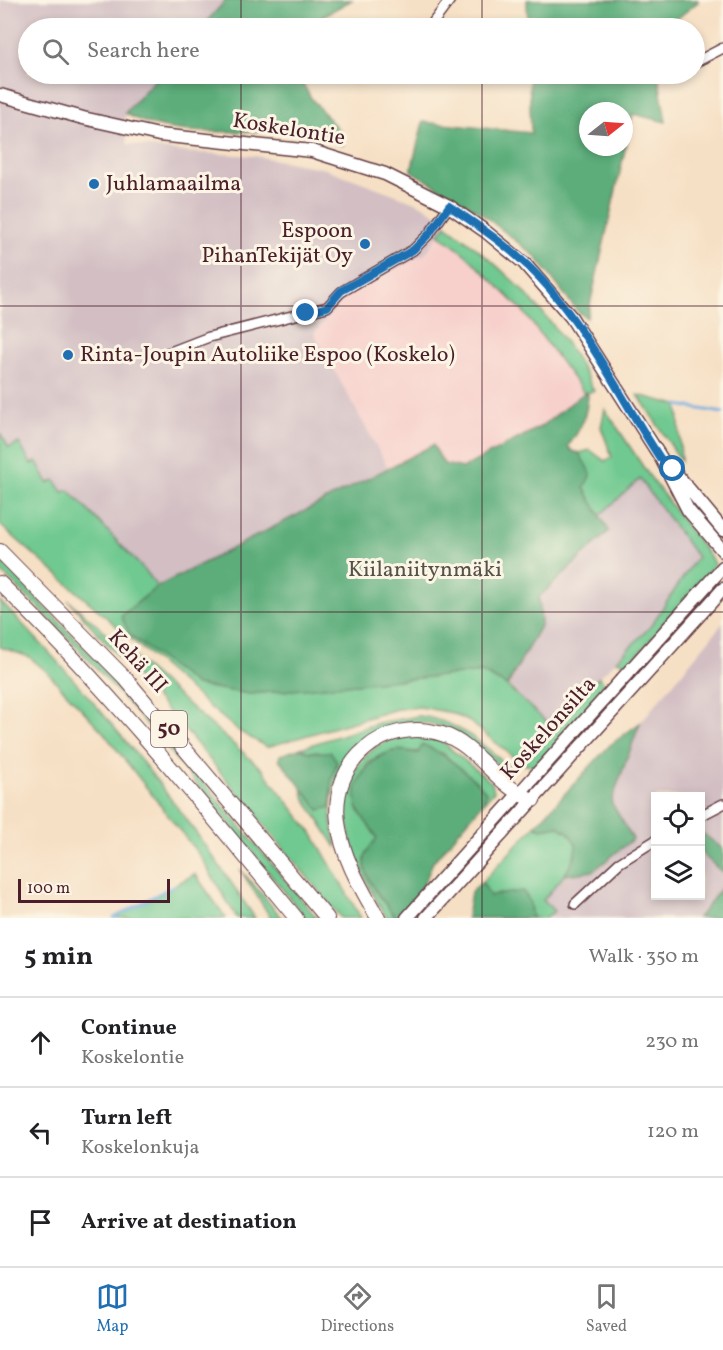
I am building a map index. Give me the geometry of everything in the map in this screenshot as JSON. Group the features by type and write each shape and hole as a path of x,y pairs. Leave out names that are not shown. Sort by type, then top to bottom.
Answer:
{"highway":[{"name":"Kehä III","path":"0,551 125,678 327,918"},
{"name":"Kehä III","path":"0,583 62,645 146,738 296,918"},
{"path":"378,918 359,885 342,841 338,821 338,802 343,780 363,749 376,739 406,729 428,730 444,734 464,747 518,795 533,800"}],"main road":[{"name":"Koskelontie","path":"0,95 83,118 159,135 279,145 312,151 385,174 449,206 506,247 547,287 590,344 660,458 688,510 723,551"},
{"name":"Koskelontie","path":"660,458 723,530"},
{"name":"Koskelonsilta","path":"407,918 723,567"},
{"name":"Koskelonsilta","path":"426,918 723,589"}],"street":[{"path":"436,18 450,0"},
{"path":"705,57 723,48"},
{"path":"165,354 209,337 327,307 341,291 422,243 449,206"},
{"path":"705,813 723,804"},
{"path":"575,904 619,863 651,843"}],"shaded area":[{"path":"0,0 226,0 210,18 18,18 18,84 151,84 125,113 127,144 183,152 255,156 326,169 418,203 448,221 425,254 350,293 314,333 388,468 157,587 149,575 69,490 63,492 49,483 37,462 31,465 9,449 0,433"},
{"path":"439,234 466,255 523,311 584,393 542,426 463,468 444,464 432,445 388,468 314,333 350,293 425,254"},
{"path":"640,479 697,557 650,627 550,726 507,686 541,624 539,597 609,531 599,516"},
{"path":"723,623 723,849 705,835 705,792 651,792 651,900 705,900 705,857 723,873 723,886 698,918 546,918 554,911 543,900 565,875 593,871 611,802 640,723"}],"green space":[{"path":"226,0 352,0 320,18 210,18"},
{"path":"527,0 698,0 678,18 528,18"},
{"path":"151,84 303,84 311,98 342,134 343,145 313,135 294,132 208,132 164,128 125,113"},
{"path":"529,84 660,84 666,122 633,114 633,102 579,102 579,156 624,156 587,318 578,312 535,256 477,210 411,171 423,122 531,133"},
{"path":"446,225 511,279 549,320 566,342 594,391 584,393 523,311 466,255 439,234"},
{"name":"Kiilaniitynmäki","path":"584,393 588,394 585,416 568,446 572,451 579,453 591,474 584,488 609,531 539,597 541,624 507,686 482,672 250,694 196,685 130,635 121,616 157,587 433,445 444,464 463,468 542,426"},
{"path":"638,395 678,405 681,461"},
{"path":"605,409 648,474 713,561 714,566 632,661 626,663 616,661 650,627 697,557 640,479 599,516 584,488 579,453 590,450 605,461 612,457 601,427"},
{"path":"0,433 9,448 19,443 31,464 37,462 48,483 55,480 63,492 69,490 149,575 157,587 121,616 196,685 250,694 482,672 507,686 550,725 599,677 603,682 604,691 536,767 522,764 470,722 452,713 420,707 397,709 267,747 240,732 212,709 0,525"},
{"path":"0,560 133,698 317,918 306,918 121,695 42,611 0,571"},
{"path":"68,600 262,769 312,833 361,918 341,918 191,737"},
{"path":"0,601 70,675 135,753 197,834 255,918 237,918 200,856 103,732 45,670 29,657 0,647"},
{"path":"419,716 433,718 458,728 512,769 509,775 471,743 446,728 428,723 392,726 362,743 350,756 340,771 331,807 331,782 337,762 318,751 309,752 301,748 379,723"},
{"path":"640,723 611,802 633,839 593,871 565,875 575,857 576,844 569,833 558,826 542,829 535,826 610,745"},
{"path":"412,735 440,740 492,783 494,791 484,802 486,792 443,753 398,752 376,758 368,764 362,774 357,807 377,838 376,891 396,918 387,918 354,852 348,828 346,804 350,782 361,761 384,742"},
{"path":"422,745 446,757 486,792 484,802 433,862 420,893 396,918 374,888 366,871 366,854 377,838 357,806 356,789 368,766 382,755 401,750 418,753"},
{"path":"301,748 309,752 331,752 337,762 331,782 331,807 319,810 279,759 280,755"},
{"path":"302,789 310,795 319,810 331,807 336,847 305,799"},
{"path":"535,826 542,829 558,826 569,833 577,844 569,867 543,900 554,911 546,918 532,918 529,900 505,894 490,896 482,882"},
{"path":"705,835 723,849 723,873 705,857"},
{"path":"240,869 282,918 271,918"},
{"path":"195,874 226,918 114,918"},
{"path":"482,882 490,896 523,891 529,900 532,918 467,918 471,892"},
{"path":"723,886 723,918 698,918"}],"waterway":[{"path":"678,405 723,413"},
{"path":"114,918 175,885"}],"place":[{"name":"Juhlamaailma","path":"94,184"},
{"name":"Espoon PihanTekijät Oy","path":"365,244"},
{"name":"Rinta-Joupin Autoliike Espoo (Koskelo)","path":"68,355"}],"route":[{"path":"306,313 327,307 341,291 413,250 422,243 449,206 506,247 524,262 547,287 590,344 660,458 673,469"}]}
